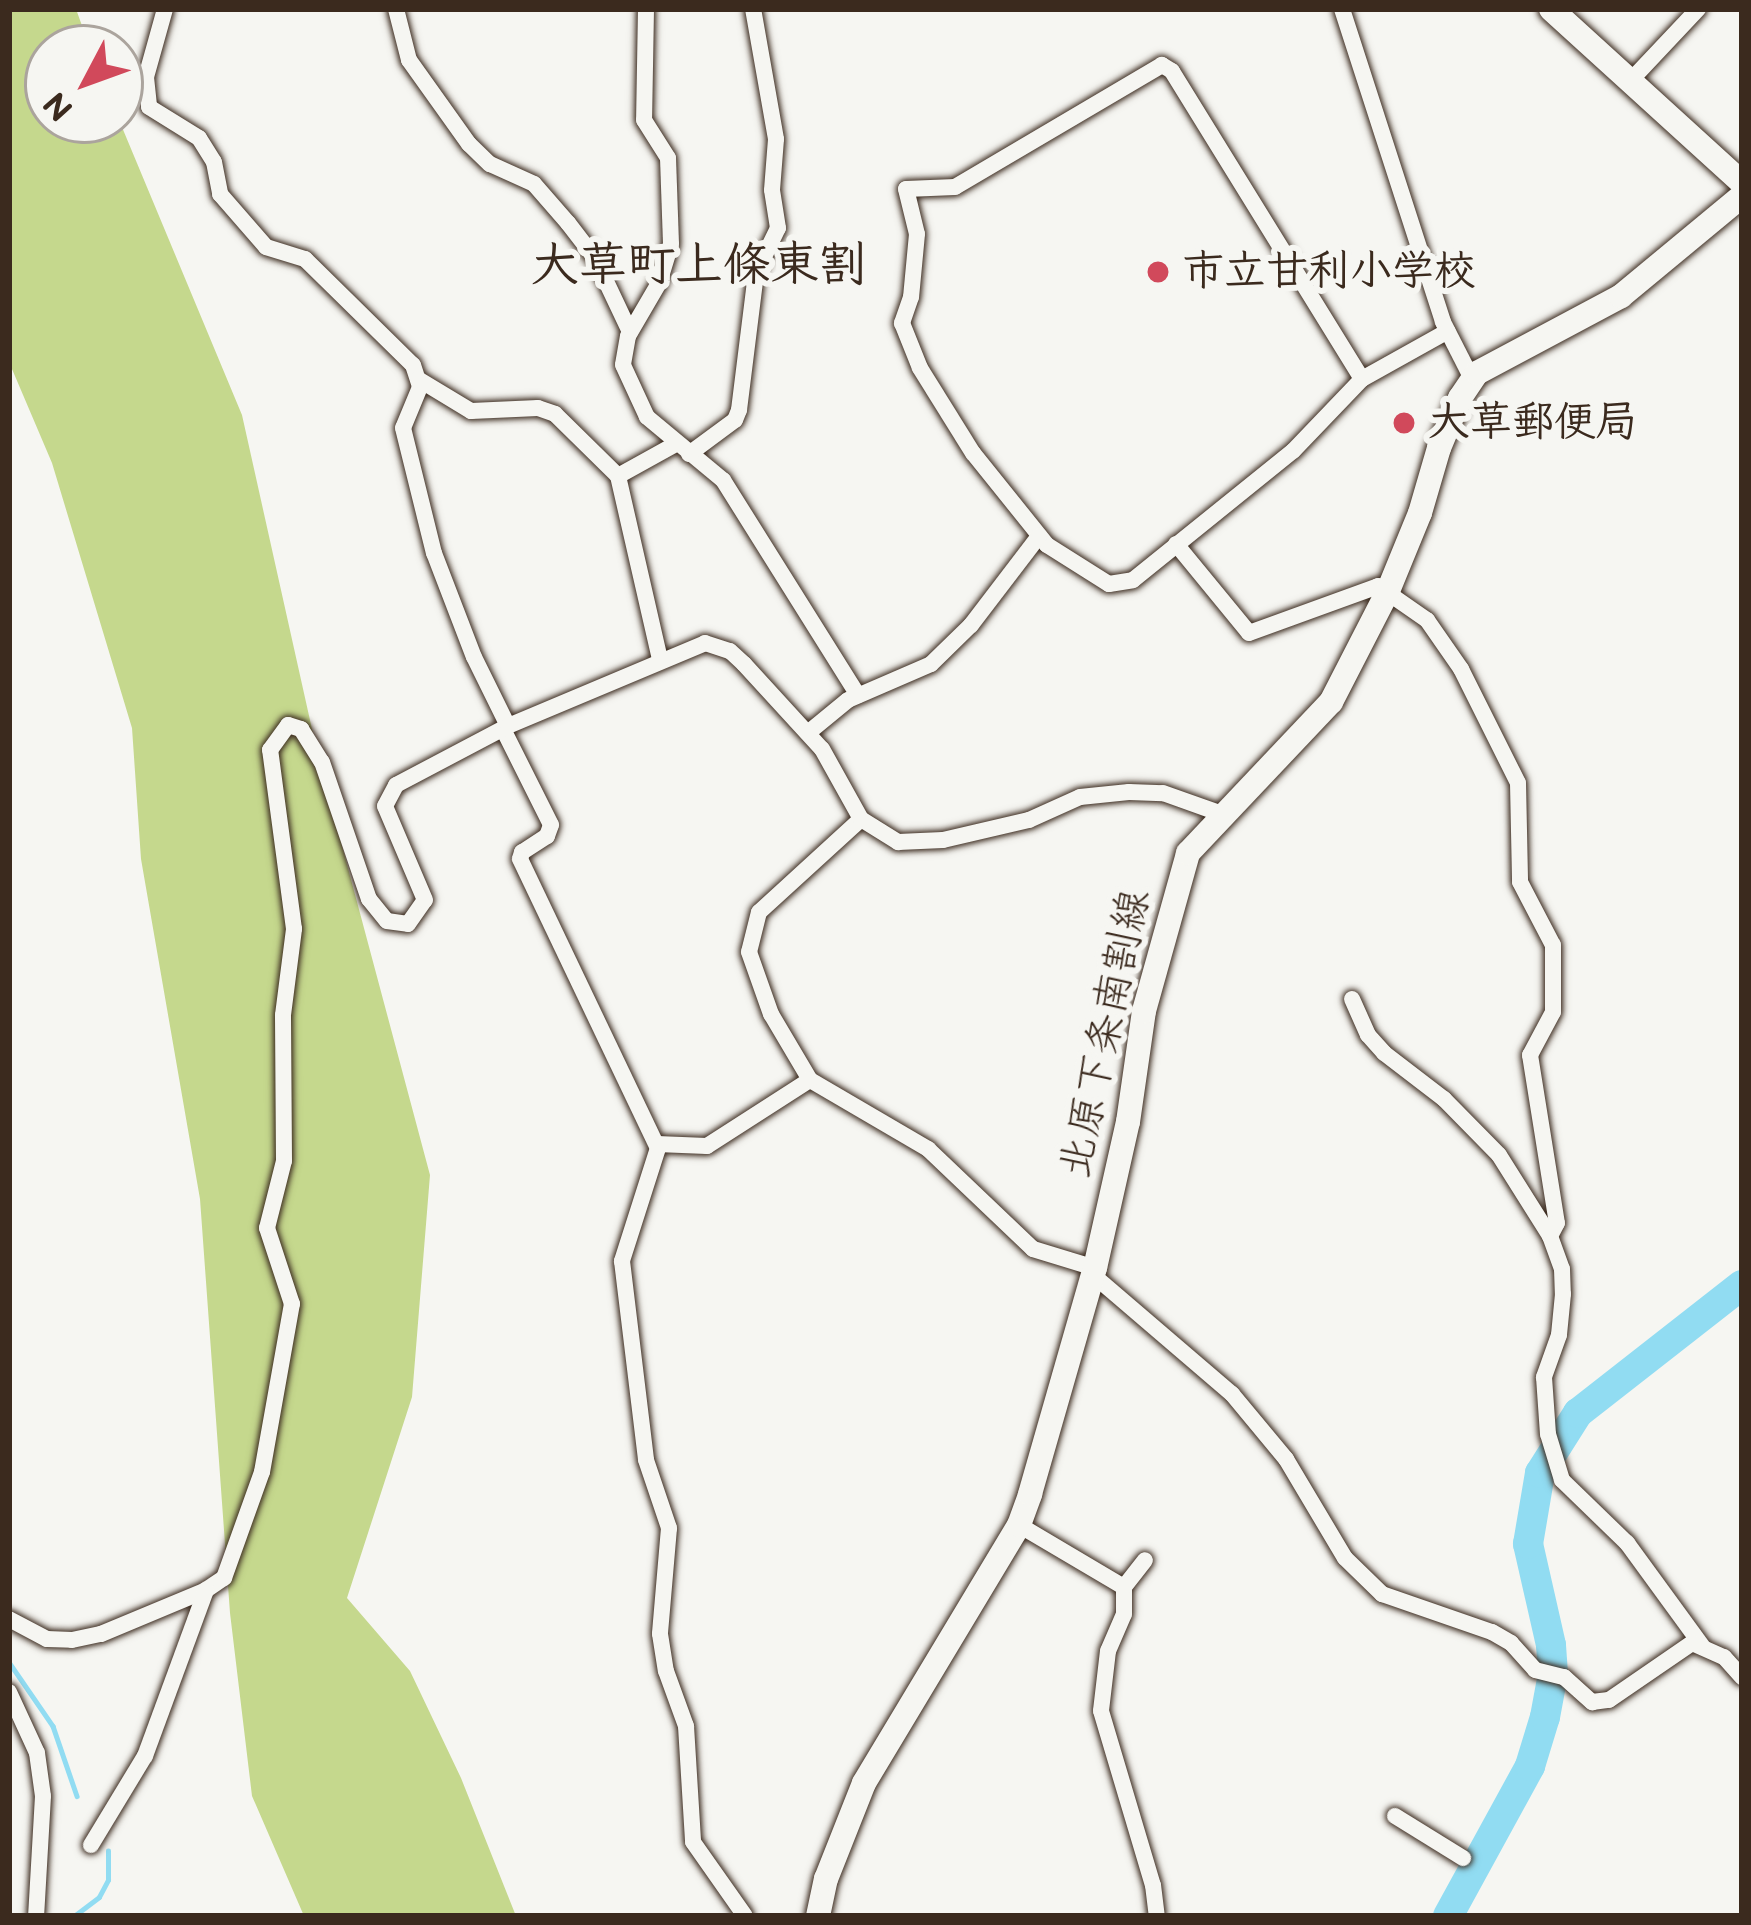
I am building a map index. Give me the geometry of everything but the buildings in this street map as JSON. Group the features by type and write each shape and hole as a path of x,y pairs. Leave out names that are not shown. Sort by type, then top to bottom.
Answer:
{"main road":[{"path":"1551,9 1633,78 1702,153 1742,183"},
{"path":"1472,379 1621,296 1742,196"},
{"name":"北原下条南割線","path":"818,1916 826,1879 864,1783 1019,1525 1094,1272 1157,957 1188,853 1331,702 1388,591 1420,513 1439,448 1472,379"}],"street":[{"path":"166,9 146,76 149,107 200,139 214,163 220,194 266,247 305,259 404,354 418,379 418,394 403,428 434,553 465,638 551,825 520,860 544,901 599,1034 657,1144 652,1174 622,1262 646,1460 669,1528 660,1634 665,1671 686,1726 693,1842 745,1916"},
{"path":"396,9 409,60 469,144 490,164 534,184 568,223 595,258 630,332"},
{"path":"646,9 644,120 668,158 671,244 659,283 630,332 623,365 647,417 723,480 858,695"},
{"path":"618,476 682,449 735,420 740,410 756,273 778,228 772,190 776,139 753,9"},
{"path":"1342,9 1448,331 1472,379"},
{"path":"1633,78 1698,9"},
{"path":"1362,379 1172,70 1162,65 955,187 906,189 917,234 911,297 902,322 908,343 951,422 1039,536 1068,561 1109,584 1133,580 1293,451 1362,379 1448,331"},
{"path":"418,379 471,411 538,408 555,414 618,476 660,660"},
{"path":"809,732 858,695 931,664 1039,536"},
{"path":"1176,544 1249,633 1378,586 1442,636 1517,783 1520,882 1552,945 1553,1012 1531,1055 1557,1223 1550,1236"},
{"path":"9,1619 47,1640 72,1640 101,1634 206,1591 224,1578 262,1472 292,1304 267,1228 284,1161 283,1015 294,947 288,863 270,764 274,739 288,725 301,729 322,762 369,899 387,921 408,925 424,900 384,799 396,785 506,727 705,644 730,652 809,732 861,819 898,842 917,843 1029,820 1080,797 1129,792 1163,793 1222,814"},
{"path":"861,819 772,897 752,931 749,952 765,999 810,1080 949,1165 1033,1249 1094,1272 1232,1394 1286,1459 1345,1558 1382,1594 1492,1632 1511,1643 1535,1670 1564,1677 1592,1702 1609,1700 1692,1643 1724,1657 1742,1677"},
{"path":"1352,999 1368,1035 1384,1053 1444,1099 1499,1156 1550,1236 1562,1269 1563,1294 1559,1335 1544,1377 1548,1435 1562,1480 1627,1543 1702,1646"},
{"path":"657,1144 707,1146 810,1080"},
{"path":"1019,1525 1124,1587"},
{"path":"1145,1560 1124,1587 1124,1614 1108,1652 1101,1711 1154,1885 1157,1916"},
{"path":"91,1845 145,1756 206,1591"},
{"path":"9,1692 32,1737 43,1796 37,1916"},
{"path":"1395,1816 1463,1858"}],"green space":[{"path":"9,9 76,9 81,24 24,24 24,144 129,144 242,415 318,756 430,1175 412,1397 347,1598 410,1671 461,1778 516,1916 304,1916 252,1796 230,1613 200,1199 141,859 132,728 52,463 9,362"}],"waterway":[{"path":"1448,1916 1530,1766 1545,1717 1553,1674 1551,1645 1528,1544 1540,1473 1578,1413 1742,1285"},
{"path":"9,1662 53,1726 77,1796"},
{"path":"74,1916 99,1897 108,1880 108,1851"}],"place":[{"name":"市立甘利小学校","path":"1158,272"},
{"name":"大草郵便局","path":"1404,423"}],"district":[{"name":"大草町上條東割","path":"699,266"}]}
